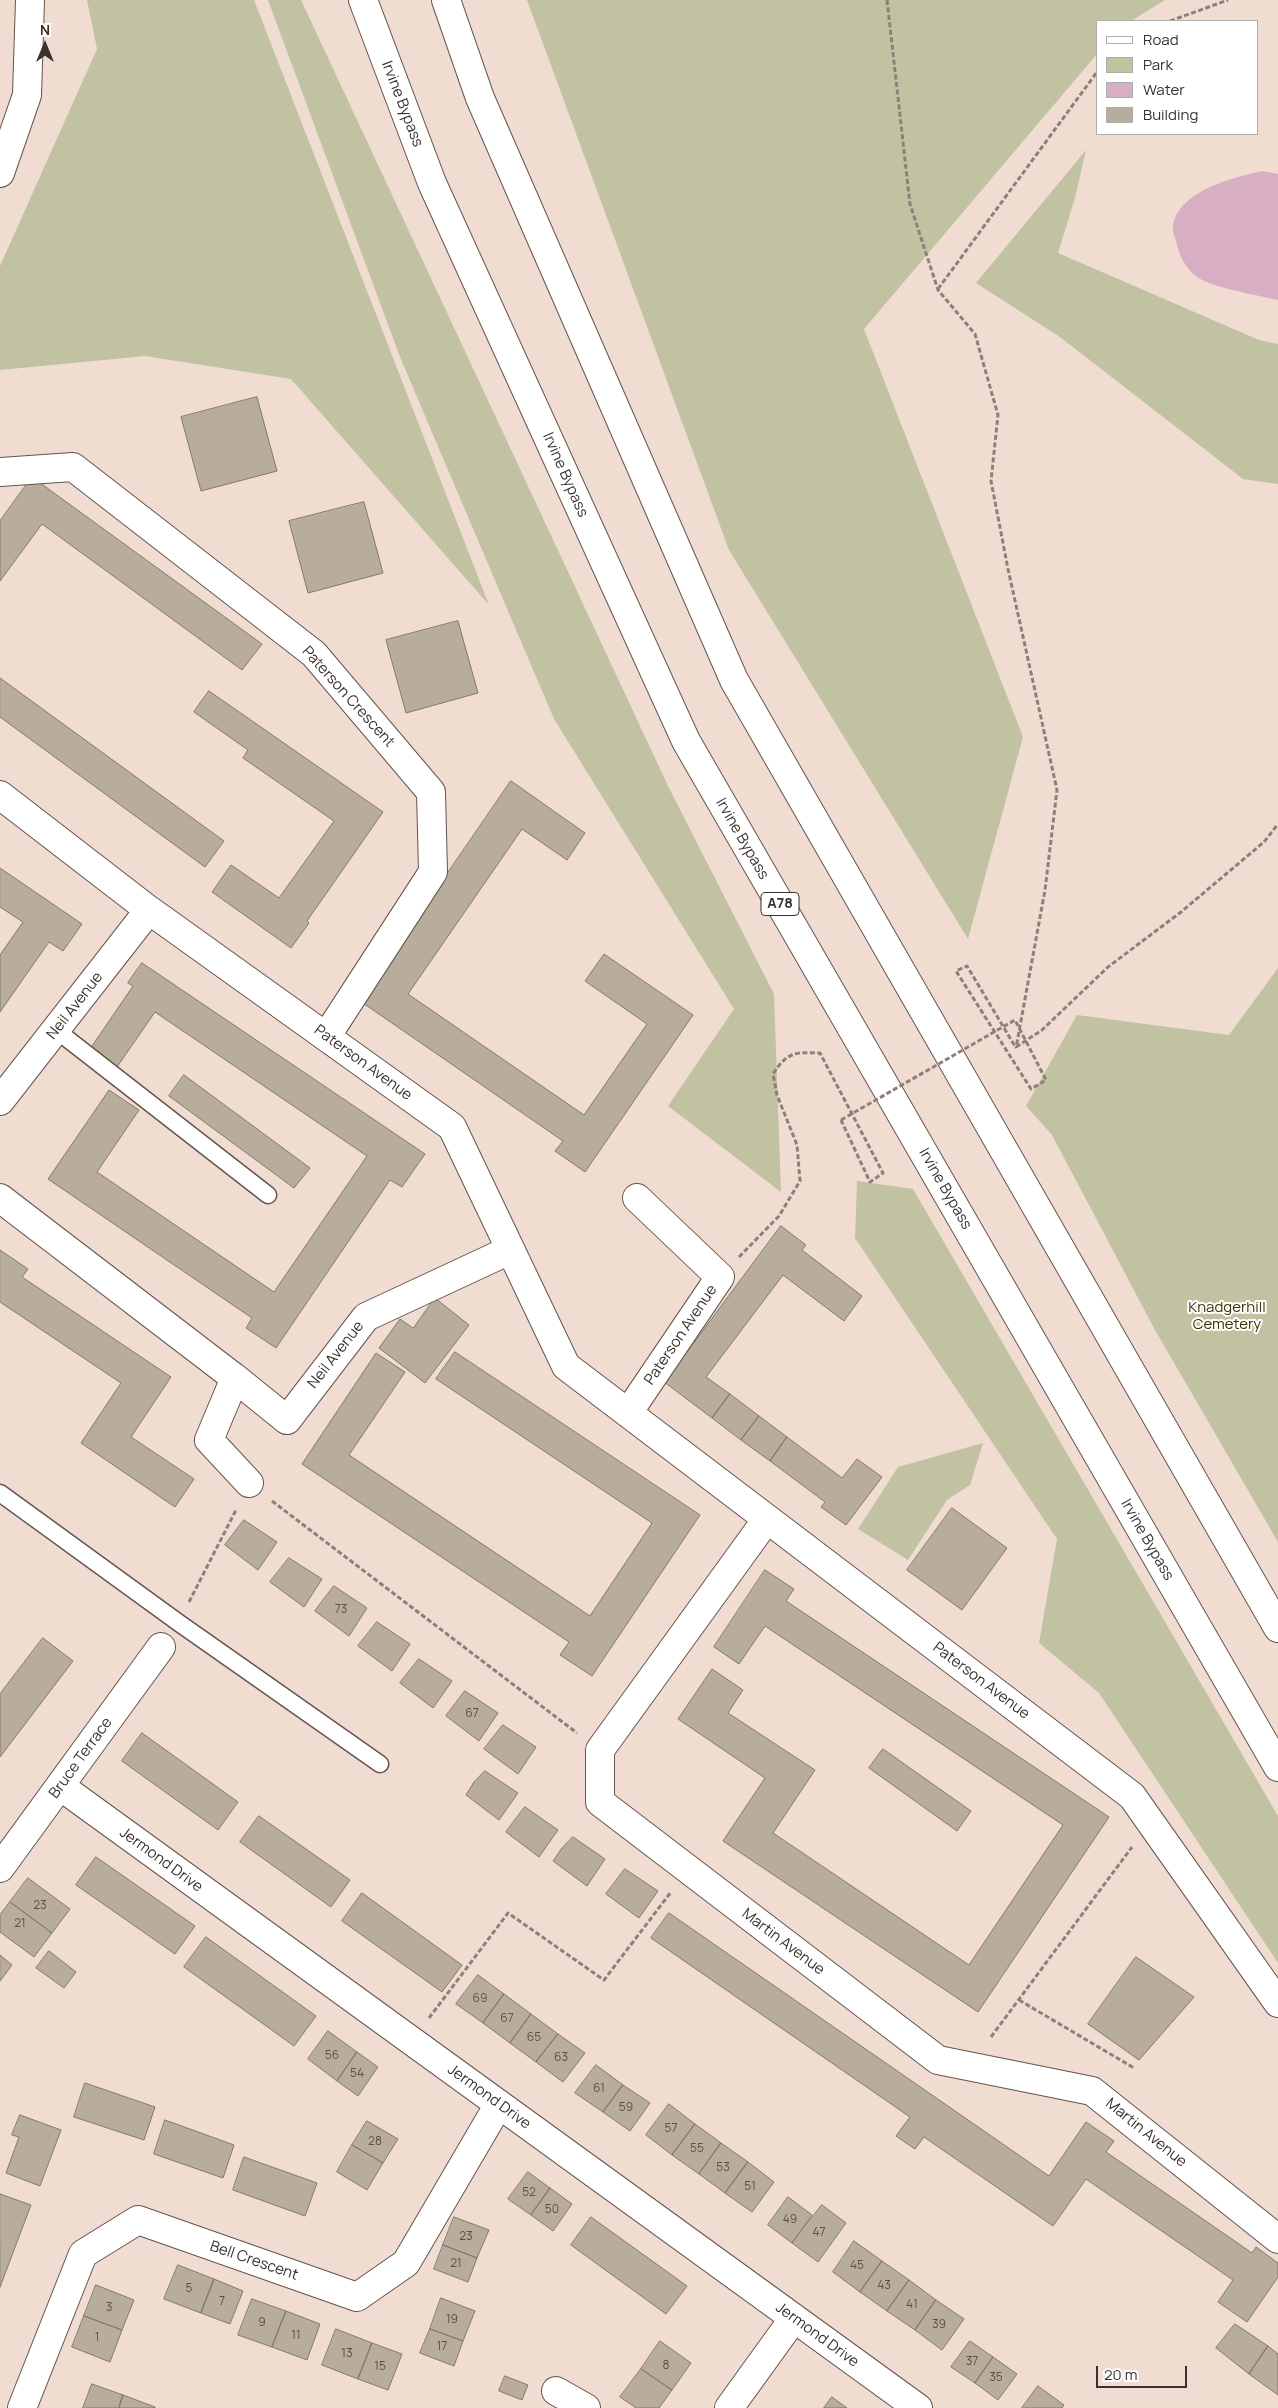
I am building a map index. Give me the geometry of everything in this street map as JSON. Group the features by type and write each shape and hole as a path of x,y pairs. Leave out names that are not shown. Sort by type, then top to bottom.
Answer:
{"main road":[{"path":"0,173 27,95 30,0"},
{"name":"Irvine Bypass","path":"363,0 432,183 686,741 1278,1767"},
{"path":"446,0 480,98 734,680 1278,1628"},
{"name":"Paterson Crescent","path":"0,472 74,467 314,654 431,792 434,872 326,1037"},
{"name":"Paterson Avenue","path":"0,796 149,910 452,1127 566,1366 1132,1796 1278,2003"},
{"name":"Neil Avenue","path":"0,1101 149,910"},
{"name":"Neil Avenue","path":"0,1198 287,1420 366,1317 510,1250"},
{"name":"Paterson Avenue","path":"628,1413 720,1277 636,1198"},
{"path":"235,1378 209,1440 249,1483"},
{"path":"600,1750 767,1519"},
{"name":"Bruce Terrace","path":"0,1868 161,1647"},
{"name":"Martin Avenue","path":"600,1750 600,1802 938,2060 1092,2091 1272,2226"},
{"name":"Jermond Drive","path":"60,1786 918,2408"},
{"name":"Bell Crescent","path":"22,2408 83,2254 138,2220 357,2297 406,2263 498,2104"},
{"path":"730,2408 794,2318"},
{"path":"556,2391 586,2408"}],"lane":[{"path":"56,1030 268,1195"},
{"path":"0,1493 179,1623 380,1764"},
{"path":"161,1647 179,1623"}],"path":[{"path":"887,0 910,204 938,290 975,334 998,415 991,481 1008,569 1057,790 1045,890 1016,1048"},
{"path":"1173,20 1228,0"},
{"path":"938,290 1096,73"},
{"path":"1016,1048 1042,1030 1108,968 1181,912 1264,842 1278,824"},
{"path":"720,1277 779,1216 800,1181 796,1145 777,1095 773,1074 780,1063 795,1052 820,1053 852,1113 856,1122 865,1139 884,1173 870,1182 841,1120 849,1115 858,1110 874,1101 932,1068 957,1053 974,1044 990,1034 999,1030 1007,1025 1015,1020 1046,1080 1031,1089 999,1039 994,1030 956,972 967,966 992,1007 1001,1023 1006,1031 1016,1048"},
{"path":"179,1623 249,1483 600,1750"},
{"path":"991,2036 1151,1823"},
{"path":"412,2041 508,1913 604,1980 688,1869"},
{"path":"1018,2000 1134,2068"}],"green space":[{"path":"87,0 254,0 489,605 291,379 145,356 0,370 0,266 97,49"},
{"path":"268,0 301,0 669,788 774,994 781,1192 668,1106 734,1009 554,719 400,357"},
{"path":"527,0 1165,0 1133,20 1096,20 1096,55 864,329 1023,737 968,939 729,550"},
{"path":"1086,150 1075,198 1058,253 1259,340 1278,344 1278,484 1243,479 1060,337 976,283"},
{"name":"Knadgerhill Cemetery","path":"1278,968 1278,1542 1155,1330 1052,1135 1026,1106 1077,1015 1229,1035"},
{"path":"857,1181 913,1189 1278,1816 1278,1963 1099,1693 1039,1643 1057,1539 855,1238"},
{"path":"983,1443 970,1485 947,1500 908,1560 858,1529 898,1467"}],"water":[{"path":"1262,171 1278,174 1278,300 1213,285 1197,277 1183,261 1173,230 1177,214 1185,203 1196,195 1223,182"}],"building":[{"path":"257,397 277,471 201,491 181,417"},
{"path":"32,477 262,644 242,670 42,524 0,581 0,521"},
{"path":"364,502 383,573 308,593 289,521"},
{"path":"458,621 478,693 406,713 386,640"},
{"path":"0,678 224,841 205,867 0,717"},
{"path":"209,691 383,812 307,921 309,923 291,948 212,892 231,865 279,898 334,821 243,758 248,750 194,712"},
{"path":"511,781 585,833 567,860 522,829 408,994 584,1115 647,1024 585,981 604,954 693,1015 585,1172 555,1151 563,1141 360,1001"},
{"path":"0,868 82,924 63,951 49,942 0,1012 0,955 23,922 0,907"},
{"path":"142,963 425,1154 402,1187 390,1180 276,1348 246,1328 252,1318 48,1179 109,1090 139,1110 97,1172 274,1292 367,1156 155,1012 117,1067 90,1049 133,986 128,983"},
{"path":"184,1075 310,1168 294,1188 169,1096"},
{"path":"781,1226 806,1245 802,1250 862,1296 844,1321 783,1275 706,1377 730,1394 712,1418 659,1378 676,1354 682,1358"},
{"path":"0,1250 28,1269 22,1277 171,1377 131,1437 194,1479 175,1507 81,1443 121,1383 0,1302"},
{"path":"435,1298 469,1325 425,1383 379,1348 400,1319 413,1328"},
{"path":"455,1352 700,1515 592,1676 560,1655 569,1642 302,1464 376,1353 405,1372 349,1455 590,1616 652,1523 436,1379"},
{"path":"730,1394 759,1416 741,1440 712,1418"},
{"path":"759,1416 787,1437 770,1461 741,1440"},
{"path":"787,1437 842,1478 857,1459 882,1477 846,1525 821,1507 825,1502 770,1461"},
{"path":"952,1508 1007,1548 962,1610 907,1570"},
{"path":"244,1520 277,1542 258,1570 225,1545"},
{"path":"289,1558 322,1579 304,1607 270,1582"},
{"path":"765,1570 794,1589 786,1601 1109,1817 978,2012 723,1841 765,1778 678,1719 712,1669 743,1690 728,1713 815,1770 773,1833 969,1965 1063,1825 765,1626 739,1664 714,1647"},
{"path":"334,1586 367,1608 349,1636 315,1611"},
{"path":"377,1622 410,1644 392,1671 358,1646"},
{"path":"43,1638 73,1661 0,1757 0,1694"},
{"path":"419,1659 452,1681 433,1708 400,1683"},
{"path":"465,1691 498,1713 479,1741 446,1716"},
{"path":"503,1725 536,1747 518,1774 484,1749"},
{"path":"142,1733 238,1802 218,1830 122,1761"},
{"path":"883,1749 971,1811 957,1831 869,1768"},
{"path":"485,1771 518,1793 499,1820 466,1795 474,1782"},
{"path":"525,1807 558,1830 539,1857 506,1832"},
{"path":"259,1816 350,1880 331,1907 240,1842"},
{"path":"573,1837 605,1859 587,1886 553,1861"},
{"path":"96,1857 195,1926 175,1954 76,1885"},
{"path":"625,1869 658,1891 639,1918 606,1894"},
{"path":"28,1878 70,1909 52,1933 10,1902"},
{"path":"362,1893 462,1965 442,1992 342,1921"},
{"path":"10,1902 52,1933 34,1957 0,1932 0,1915"},
{"path":"669,1913 1049,2176 1086,2122 1114,2141 1106,2152 1252,2253 1256,2247 1278,2263 1278,2277 1247,2322 1218,2302 1233,2280 1086,2179 1053,2226 924,2137 915,2149 896,2136 910,2117 651,1938"},
{"path":"206,1937 316,2016 294,2046 184,1967"},
{"path":"49,1951 76,1972 64,1988 36,1968"},
{"path":"0,1955 12,1965 0,1981"},
{"path":"1136,1957 1194,1997 1139,2060 1088,2024"},
{"path":"478,1975 504,1994 483,2023 456,2004"},
{"path":"504,1994 531,2014 510,2043 483,2023"},
{"path":"531,2014 558,2034 536,2062 510,2043"},
{"path":"328,2031 357,2052 337,2081 308,2059"},
{"path":"558,2034 585,2053 563,2082 536,2062"},
{"path":"357,2052 378,2067 358,2096 337,2081"},
{"path":"596,2065 623,2085 603,2112 575,2093"},
{"path":"85,2083 155,2107 144,2140 74,2117"},
{"path":"623,2085 650,2103 630,2131 603,2112"},
{"path":"669,2104 695,2124 672,2155 646,2135"},
{"path":"20,2115 61,2130 40,2186 6,2173 19,2137 12,2135"},
{"path":"165,2120 234,2145 223,2178 154,2154"},
{"path":"367,2121 398,2139 383,2163 352,2145"},
{"path":"695,2124 721,2143 699,2174 672,2155"},
{"path":"721,2143 748,2162 725,2193 699,2174"},
{"path":"352,2145 383,2163 367,2190 337,2172"},
{"path":"244,2157 317,2183 305,2216 233,2190"},
{"path":"748,2162 774,2182 752,2212 725,2193"},
{"path":"528,2172 550,2188 531,2215 508,2199"},
{"path":"550,2188 572,2204 553,2231 531,2215"},
{"path":"0,2194 31,2205 0,2287"},
{"path":"788,2197 812,2215 792,2243 768,2225"},
{"path":"822,2205 846,2223 818,2262 792,2243"},
{"path":"454,2217 489,2230 477,2258 443,2245"},
{"path":"591,2217 687,2286 666,2314 571,2245"},
{"path":"854,2241 882,2261 860,2292 833,2272"},
{"path":"443,2245 477,2258 468,2282 434,2269"},
{"path":"882,2261 909,2280 887,2311 860,2292"},
{"path":"178,2265 214,2279 201,2313 164,2299"},
{"path":"214,2279 243,2291 230,2324 201,2313"},
{"path":"909,2280 936,2300 915,2330 887,2311"},
{"path":"96,2285 134,2300 122,2330 84,2316"},
{"path":"441,2298 475,2311 463,2341 430,2329"},
{"path":"252,2299 286,2311 272,2347 238,2335"},
{"path":"936,2300 964,2319 942,2350 915,2330"},
{"path":"286,2311 320,2324 307,2360 272,2347"},
{"path":"84,2316 122,2330 110,2362 72,2347"},
{"path":"1235,2324 1268,2346 1249,2374 1216,2348"},
{"path":"336,2329 372,2343 358,2379 322,2365"},
{"path":"430,2329 463,2341 454,2366 420,2353"},
{"path":"660,2341 691,2363 672,2390 641,2369"},
{"path":"970,2341 993,2357 975,2383 951,2367"},
{"path":"372,2343 402,2354 388,2390 358,2379"},
{"path":"1268,2346 1278,2354 1278,2395 1249,2374"},
{"path":"993,2357 1017,2374 998,2400 975,2383"},
{"path":"641,2369 672,2390 659,2408 636,2408 620,2397"},
{"path":"505,2376 528,2385 522,2400 499,2391"},
{"path":"92,2384 123,2395 119,2408 83,2408"},
{"path":"1038,2386 1064,2405 1062,2408 1022,2408"},
{"path":"123,2395 155,2407 155,2408 119,2408"},
{"path":"832,2397 847,2408 824,2408"}]}
